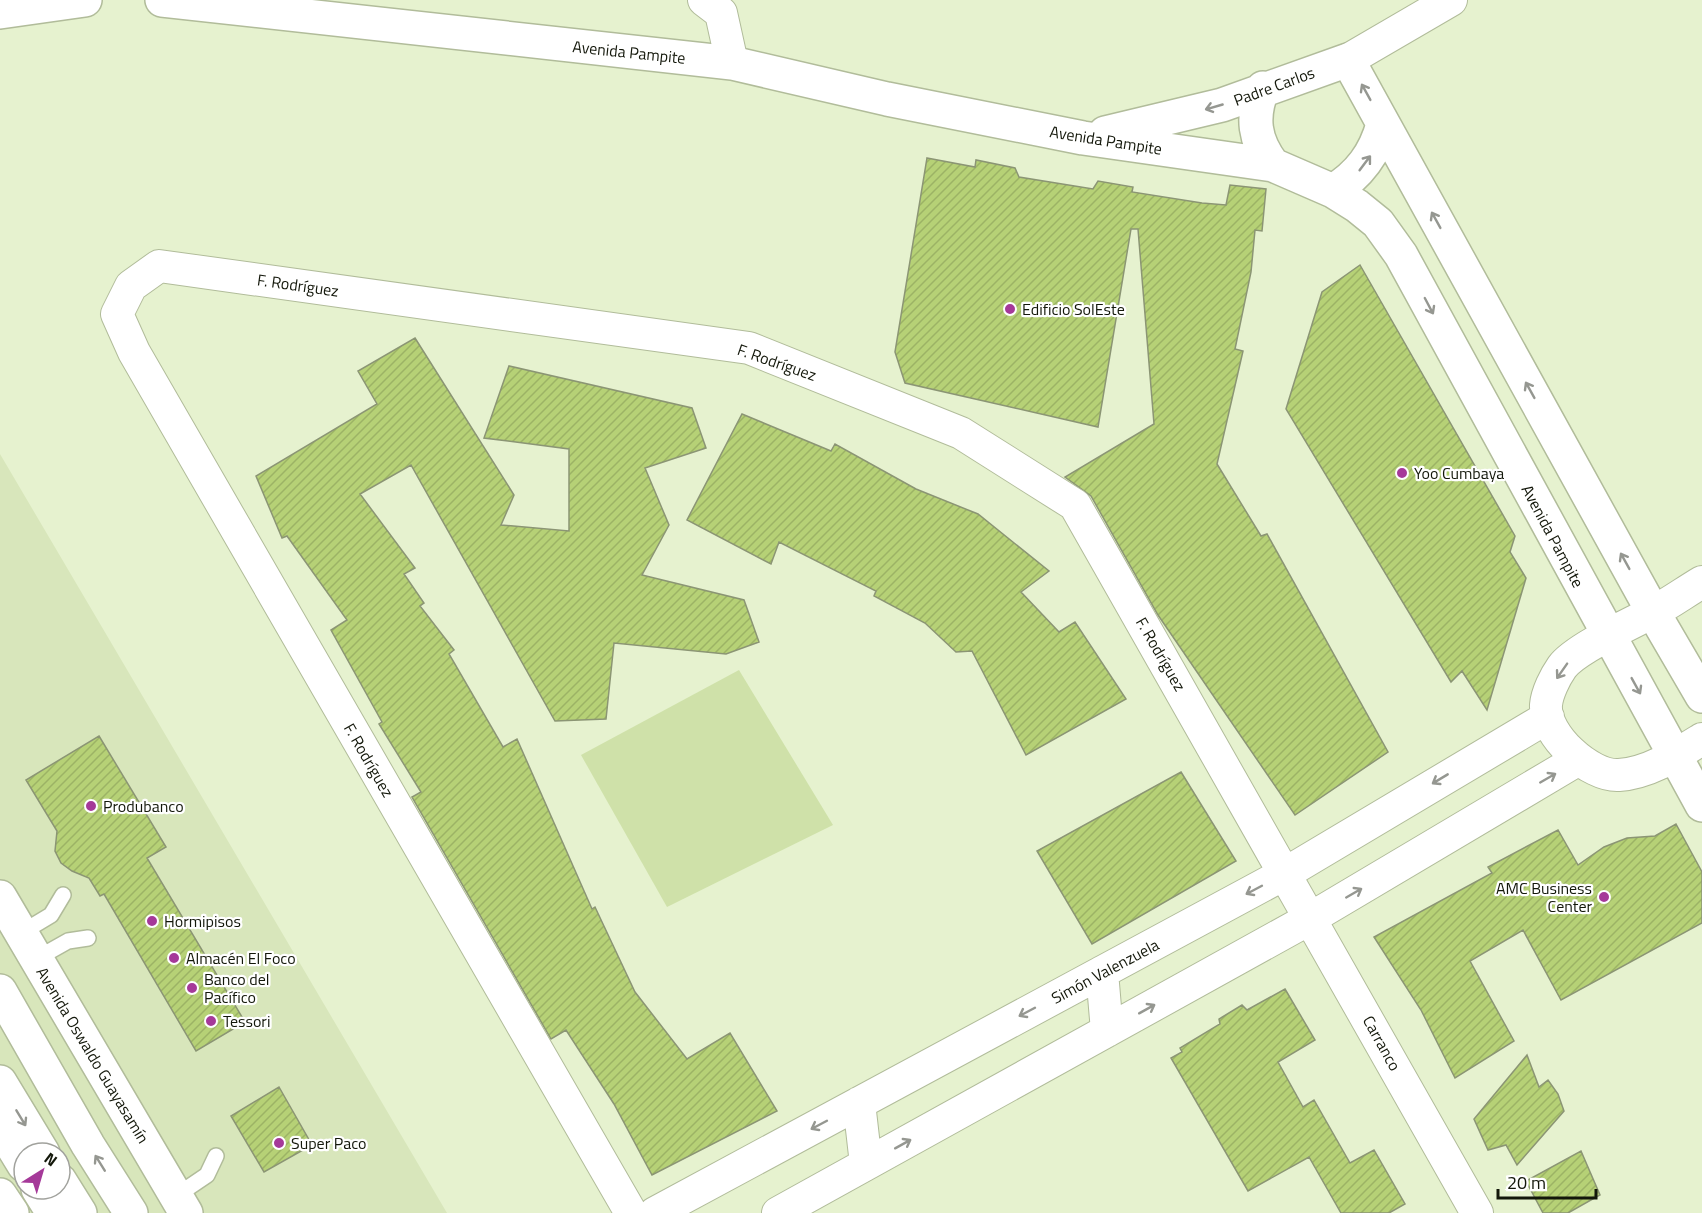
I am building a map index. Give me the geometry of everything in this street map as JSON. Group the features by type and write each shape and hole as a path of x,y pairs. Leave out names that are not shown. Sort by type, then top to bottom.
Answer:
{"street":[{"path":"0,12 85,0"},
{"name":"Avenida Pampite","path":"162,0 732,63 887,99 1083,138 1273,165 1333,191 1378,223 1401,255 1702,805"},
{"path":"704,0 721,13 732,63"},
{"name":"Padre Carlos","path":"1083,138 1222,105 1263,88 1348,60 1451,0"},
{"path":"1348,60 1653,612 1702,696"},
{"path":"1263,88 1257,103 1255,120 1263,152 1273,165"},
{"path":"1333,191 1360,170 1379,141 1383,124"},
{"name":"F. Rodríguez","path":"631,1213 134,352 117,314 131,286 159,266 749,348 961,432 1075,505 1286,873"},
{"path":"1702,582 1653,612 1607,635 1563,666 1551,689 1546,705 1548,717 1560,740 1578,759 1598,772 1618,776 1640,771 1675,756 1702,739"},
{"name":"Simón Valenzuela","path":"655,1213 1286,873 1473,759 1548,717"},
{"path":"778,1213 1311,918 1578,759"},
{"name":"Carranco","path":"1286,873 1477,1213"},
{"name":"Avenida Oswaldo Guayasamín","path":"0,897 181,1205"},
{"path":"1102,972 1107,1031"},
{"path":"0,991 88,1145 131,1213"},
{"path":"0,1082 36,1141"},
{"path":"859,1103 867,1164"},
{"path":"0,1126 12,1146"},
{"path":"0,1195 12,1213"},
{"path":"72,1200 80,1213"}],"lane":[{"path":"28,946 63,895"},
{"path":"28,946 88,938"},
{"path":"181,1205 207,1175 216,1156"}],"shaded area":[{"path":"0,454 447,1213 0,1213"},
{"path":"739,670 833,825 667,907 581,755"}],"building":[{"path":"927,158 975,167 976,160 1015,168 1019,177 1093,189 1098,181 1133,187 1132,192 1202,203 1226,205 1230,185 1266,189 1262,231 1255,230 1251,272 1235,349 1243,351 1217,464 1261,536 1267,534 1388,752 1295,815 1158,615 1091,496 1065,477 1154,424 1138,229 1131,229 1098,427 905,383 895,352"},
{"name":"Yoo Cumbaya","path":"1360,265 1515,536 1510,552 1526,578 1487,710 1462,671 1451,682 1286,409 1322,292"},
{"path":"415,338 514,495 501,525 569,531 569,449 484,438 509,366 692,408 706,448 645,468 669,525 642,575 744,600 759,642 726,654 614,643 606,719 555,721 411,465 360,494 415,568 404,574 424,603 420,606 454,650 449,654 503,747 517,739 592,909 595,907 635,992 687,1059 730,1033 777,1111 652,1175 614,1104 566,1030 551,1039 412,797 421,792 379,724 382,722 331,630 347,620 287,536 282,538 256,476 377,404 358,371"},
{"path":"742,414 831,451 835,444 916,489 978,514 1049,571 1021,592 1059,632 1075,622 1126,699 1026,755 972,651 956,652 925,623 874,596 876,591 779,542 771,564 687,520"},
{"path":"99,736 166,847 147,858 245,1022 196,1051 104,894 100,896 89,878 72,871 61,863 55,851 57,831 26,780"},
{"path":"1181,772 1236,861 1092,944 1037,851"},
{"name":"AMC Business Center","path":"1676,824 1702,872 1702,923 1561,1000 1523,930 1470,961 1514,1041 1455,1078 1421,1010 1374,937 1492,873 1488,867 1558,830 1578,865 1604,847 1627,838 1655,836"},
{"path":"1285,989 1315,1040 1278,1062 1303,1107 1314,1100 1350,1163 1374,1150 1405,1204 1389,1213 1341,1213 1309,1157 1248,1191 1171,1058 1182,1052 1180,1048 1220,1024 1219,1019 1242,1005 1247,1010"},
{"path":"1527,1055 1539,1087 1548,1080 1558,1094 1564,1111 1517,1165 1506,1145 1488,1150 1474,1119"},
{"path":"279,1087 312,1145 264,1172 231,1116"},
{"path":"1581,1151 1600,1195 1568,1213 1543,1213 1526,1181"}],"place":[{"name":"Edificio SolEste","path":"1010,309"},
{"name":"Yoo Cumbaya","path":"1402,473"},
{"name":"Produbanco","path":"91,806"},
{"name":"AMC Business Center","path":"1604,897"},
{"name":"Hormipisos","path":"152,921"},
{"name":"Almacén El Foco","path":"174,958"},
{"name":"Banco del Pacífico","path":"192,988"},
{"name":"Tessori","path":"211,1021"},
{"name":"Super Paco","path":"279,1143"}]}
